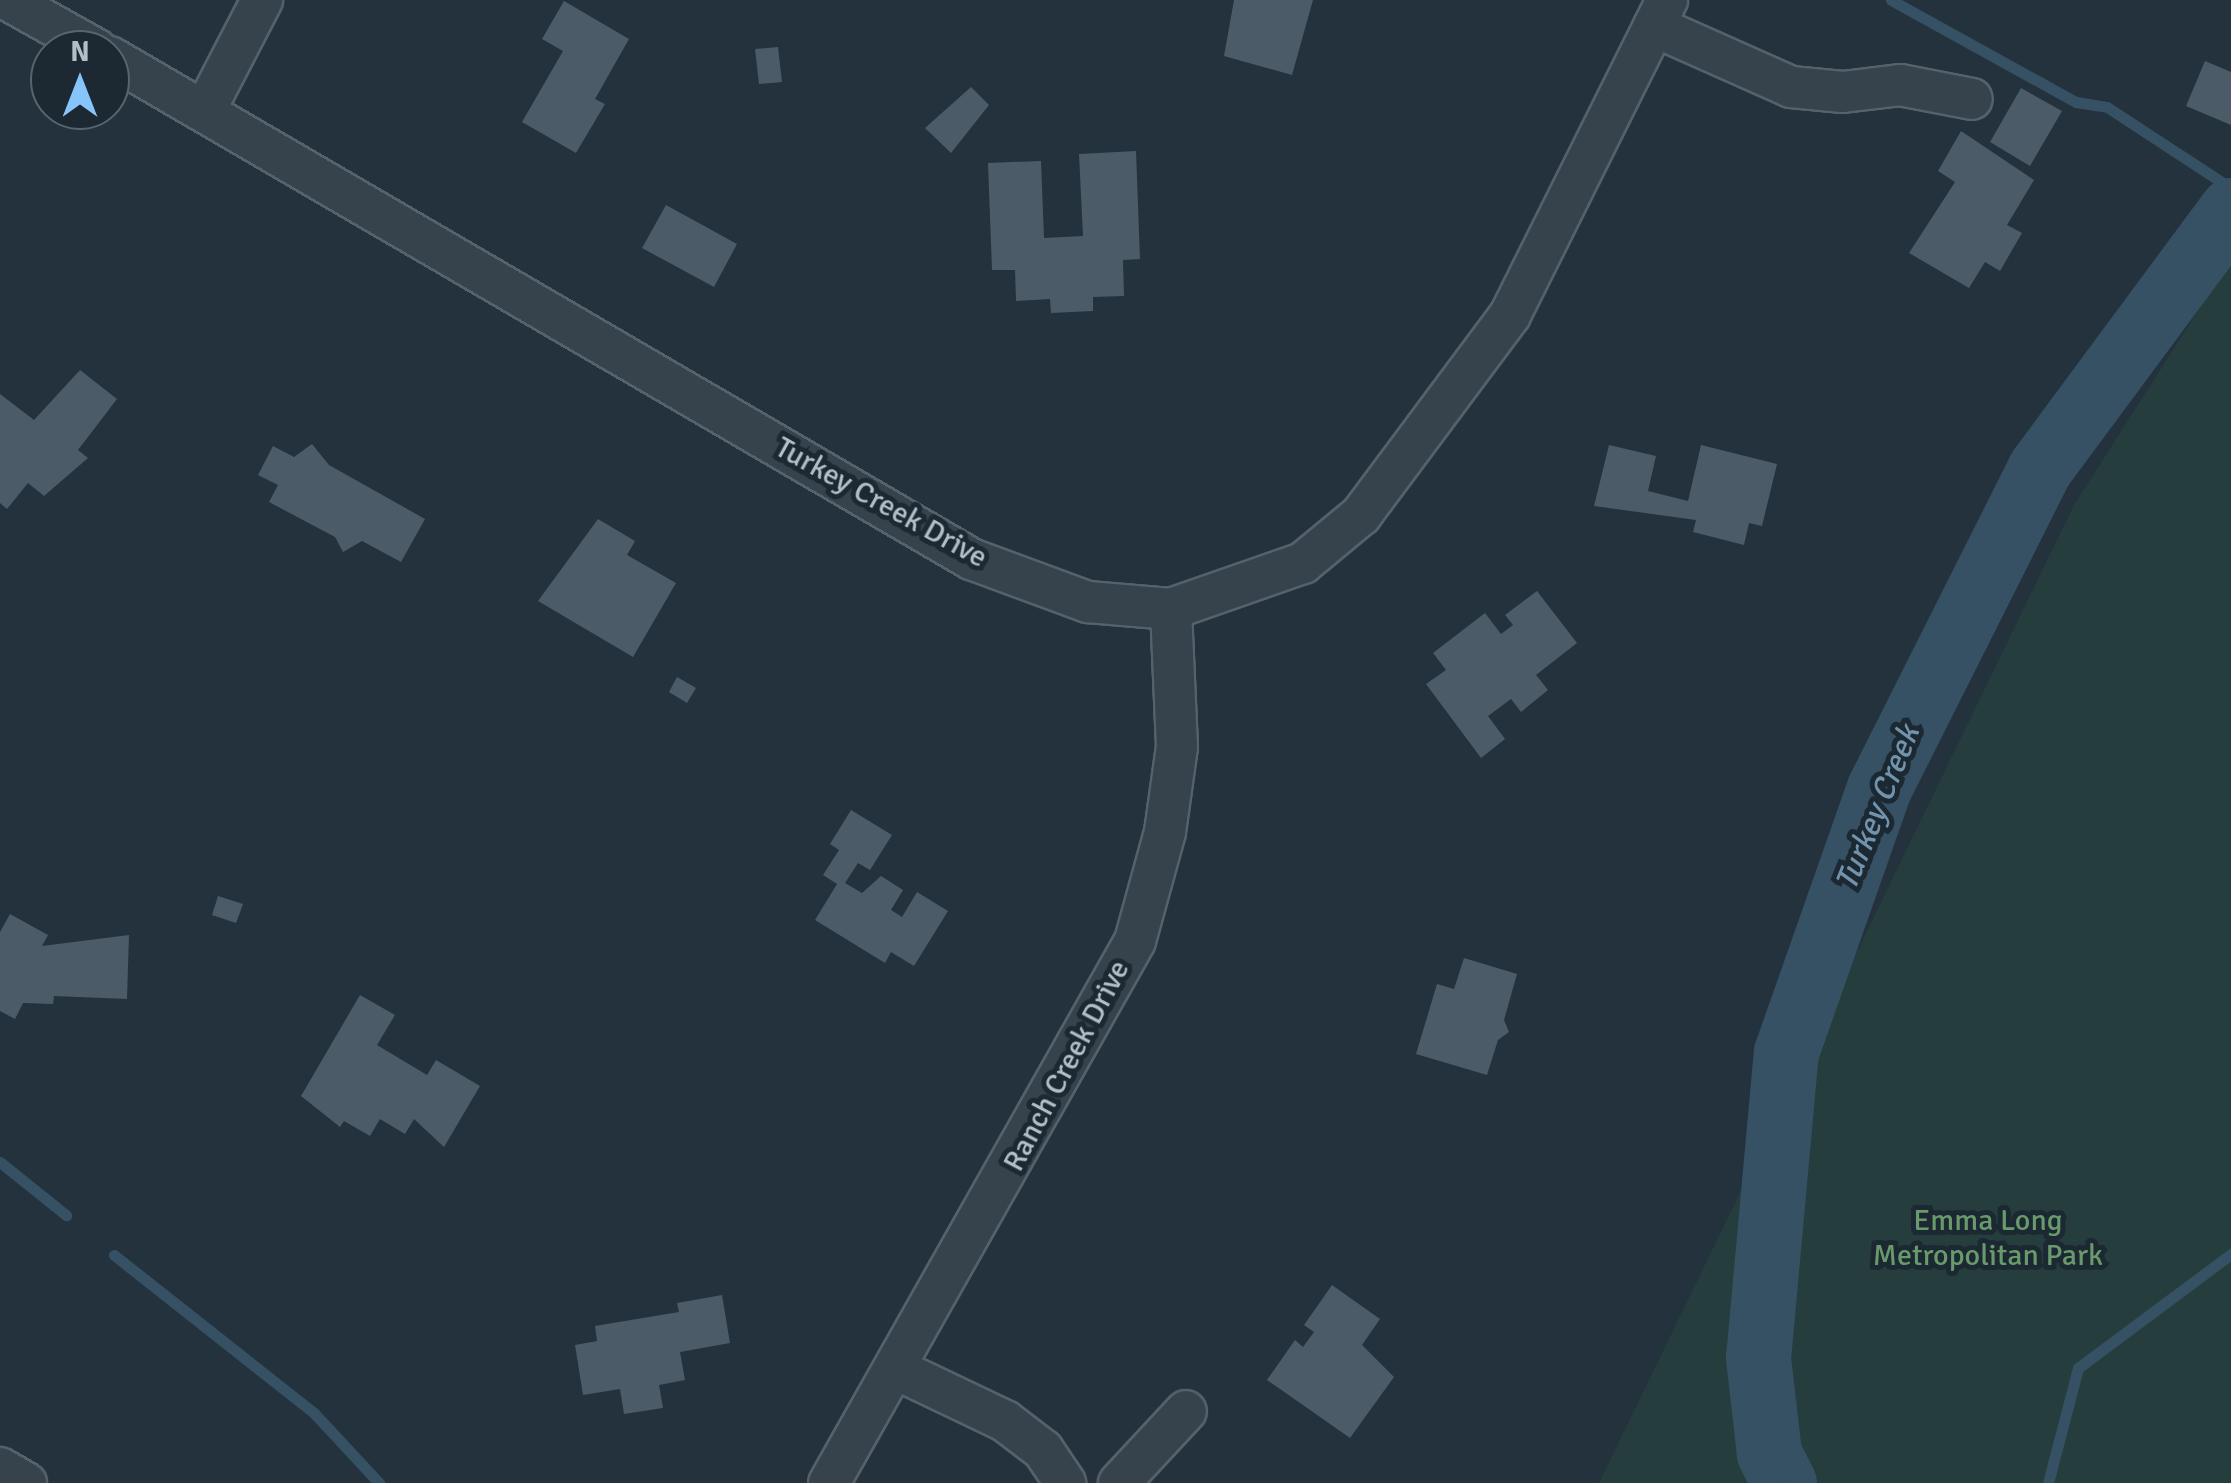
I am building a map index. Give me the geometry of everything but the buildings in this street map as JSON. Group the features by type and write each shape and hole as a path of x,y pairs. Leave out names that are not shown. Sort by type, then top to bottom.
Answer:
{"street":[{"path":"8,0 61,30"},
{"path":"204,110 262,0"},
{"path":"1660,13 1791,87 1900,85 1972,99"},
{"name":"Turkey Creek Drive","path":"130,68 971,559 1088,602 1172,608 1232,594 1304,563 1361,514 1510,314 1660,13"},
{"name":"Ranch Creek Drive","path":"828,1483 1135,941 1165,832 1177,747 1172,608"},
{"path":"896,1369 1005,1421 1043,1450 1065,1483"},
{"path":"1118,1483 1186,1411"},
{"path":"0,1468 26,1483"}],"green space":[{"name":"Emma Long Metropolitan Park","path":"2231,259 2231,1483 1599,1483 2074,505"}],"waterway":[{"path":"1891,0 2076,102 2107,107 2231,188"},
{"name":"Turkey Creek","path":"1784,1483 1769,1453 1758,1358 1786,1052 1879,788 2040,468 2231,210"},
{"path":"0,1162 66,1215"},
{"path":"2048,1483 2078,1368 2231,1254"},
{"path":"114,1255 314,1413 379,1483"}]}
